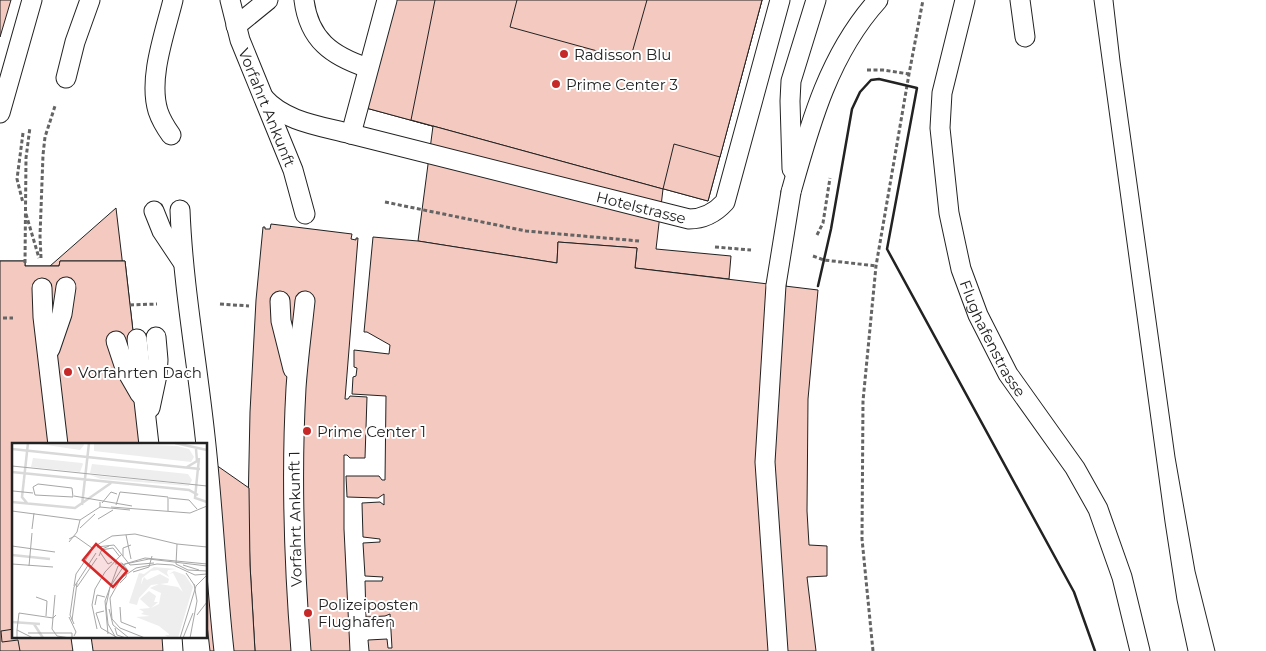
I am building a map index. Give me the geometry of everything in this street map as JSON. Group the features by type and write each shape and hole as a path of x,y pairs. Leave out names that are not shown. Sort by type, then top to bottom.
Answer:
{"lane":[{"path":"0,113 32,0"},
{"path":"66,78 75,42 90,0"},
{"path":"171,135 158,112 156,68 173,0"},
{"name":"Vorfahrt Ankunft","path":"230,0 240,40 293,170 306,214"},
{"path":"236,26 268,0"},
{"path":"304,0 311,27 326,48 349,62 368,68"},
{"path":"351,134 388,0"},
{"name":"Hotelstrasse","path":"264,98 271,106 283,114 299,120 688,219 698,219 718,210 725,202 780,0"},
{"path":"791,192 790,101 792,81 816,0"},
{"path":"778,651 765,462 776,285 791,192 808,130 821,93 853,32 878,0"},
{"name":"Flughafenstrasse","path":"965,0 942,94 940,128 949,213 961,269 978,315 1008,374 1076,468 1098,510 1122,577 1140,651"},
{"path":"1020,0 1025,36"},
{"path":"180,210 183,264 206,443"},
{"path":"154,211 162,231 183,264"},
{"path":"48,357 62,314 66,287"},
{"path":"42,288 42,317 58,443"},
{"path":"280,301 281,321 296,387"},
{"path":"296,387 305,301"},
{"path":"146,338 147,427"},
{"path":"116,341 122,362 140,392 147,427"},
{"name":"Vorfahrt Ankunft 1","path":"296,387 293,494 294,549 301,651"},
{"path":"208,456 216,573 224,651"},
{"path":"81,638 83,651"},
{"path":"172,638 173,651"}],"path":[{"path":"873,651 862,539 863,401 876,266 909,74 924,0"},
{"path":"24,131 17,179 41,266 40,236 43,155 56,103"},
{"path":"25,272 26,158 31,120"},
{"path":"385,202 526,231 642,241"},
{"path":"808,254 824,260 876,266"},
{"path":"4,318 18,318"}],"building":[{"path":"0,0 11,0 0,37"},
{"name":"Prime Center 3","path":"395,0 517,0 510,27 630,60 647,0 762,0 708,201 366,108"},
{"name":"Prime Center 3","path":"395,0 762,0 708,201 366,108"},
{"name":"Prime Center 3","path":"435,0 762,0 720,157 674,144 663,189 411,120"},
{"path":"517,0 647,0 630,60 510,27"},
{"path":"433,126 663,189 656,249 731,256 729,279 635,268 637,248 558,242 557,263 418,241"},
{"name":"Vorfahrten Dach","path":"116,208 144,443 12,443 12,598 0,599 0,310"},
{"name":"Prime Center 1","path":"271,224 352,234 351,239 356,240 358,238 345,399 348,399 350,396 367,397 365,458 350,458 344,455 344,529 350,651 255,651 248,508 250,412 256,300 263,227 270,229"},
{"path":"373,237 418,241 557,263 558,242 637,248 635,268 818,290 808,399 807,511 809,545 827,546 827,576 807,577 816,651 369,651 368,640 387,639 388,648 392,648 390,614 366,617 365,581 382,581 383,577 365,576 363,543 380,542 380,539 363,537 362,503 380,502 384,505 384,494 378,498 347,497 346,476 379,476 382,480 385,480 386,396 352,394 353,377 356,376 357,368 354,367 354,350 389,354 390,345 364,332"},
{"name":"Vorfahrten Dach","path":"0,261 25,261 25,266 59,266 60,261 125,261 146,443 12,443 12,638 168,638 170,651 0,651"},
{"name":"Vorfahrten Dach","path":"0,261 25,261 25,266 59,266 60,261 125,261 146,443 12,443 12,638 168,638 170,651 0,651"},
{"path":"208,459 249,488 250,565 255,651 210,651 208,634"},
{"path":"12,629 12,638 166,638 168,651 20,651 18,640 2,642 1,631"}],"tram line":[{"path":"1094,0 1165,522 1177,600 1188,651"},
{"path":"1113,0 1175,457 1195,571 1215,651"}],"wall":[{"path":"818,286 831,229 852,109 860,92 871,80 879,79 917,88 887,249 1074,592 1095,651"}],"place":[{"name":"Radisson Blu","path":"564,54"},
{"name":"Prime Center 3","path":"556,84"},
{"name":"Vorfahrten Dach","path":"68,372"},
{"name":"Prime Center 1","path":"307,431"},
{"name":"Polizeiposten Flughafen","path":"308,613"}]}
